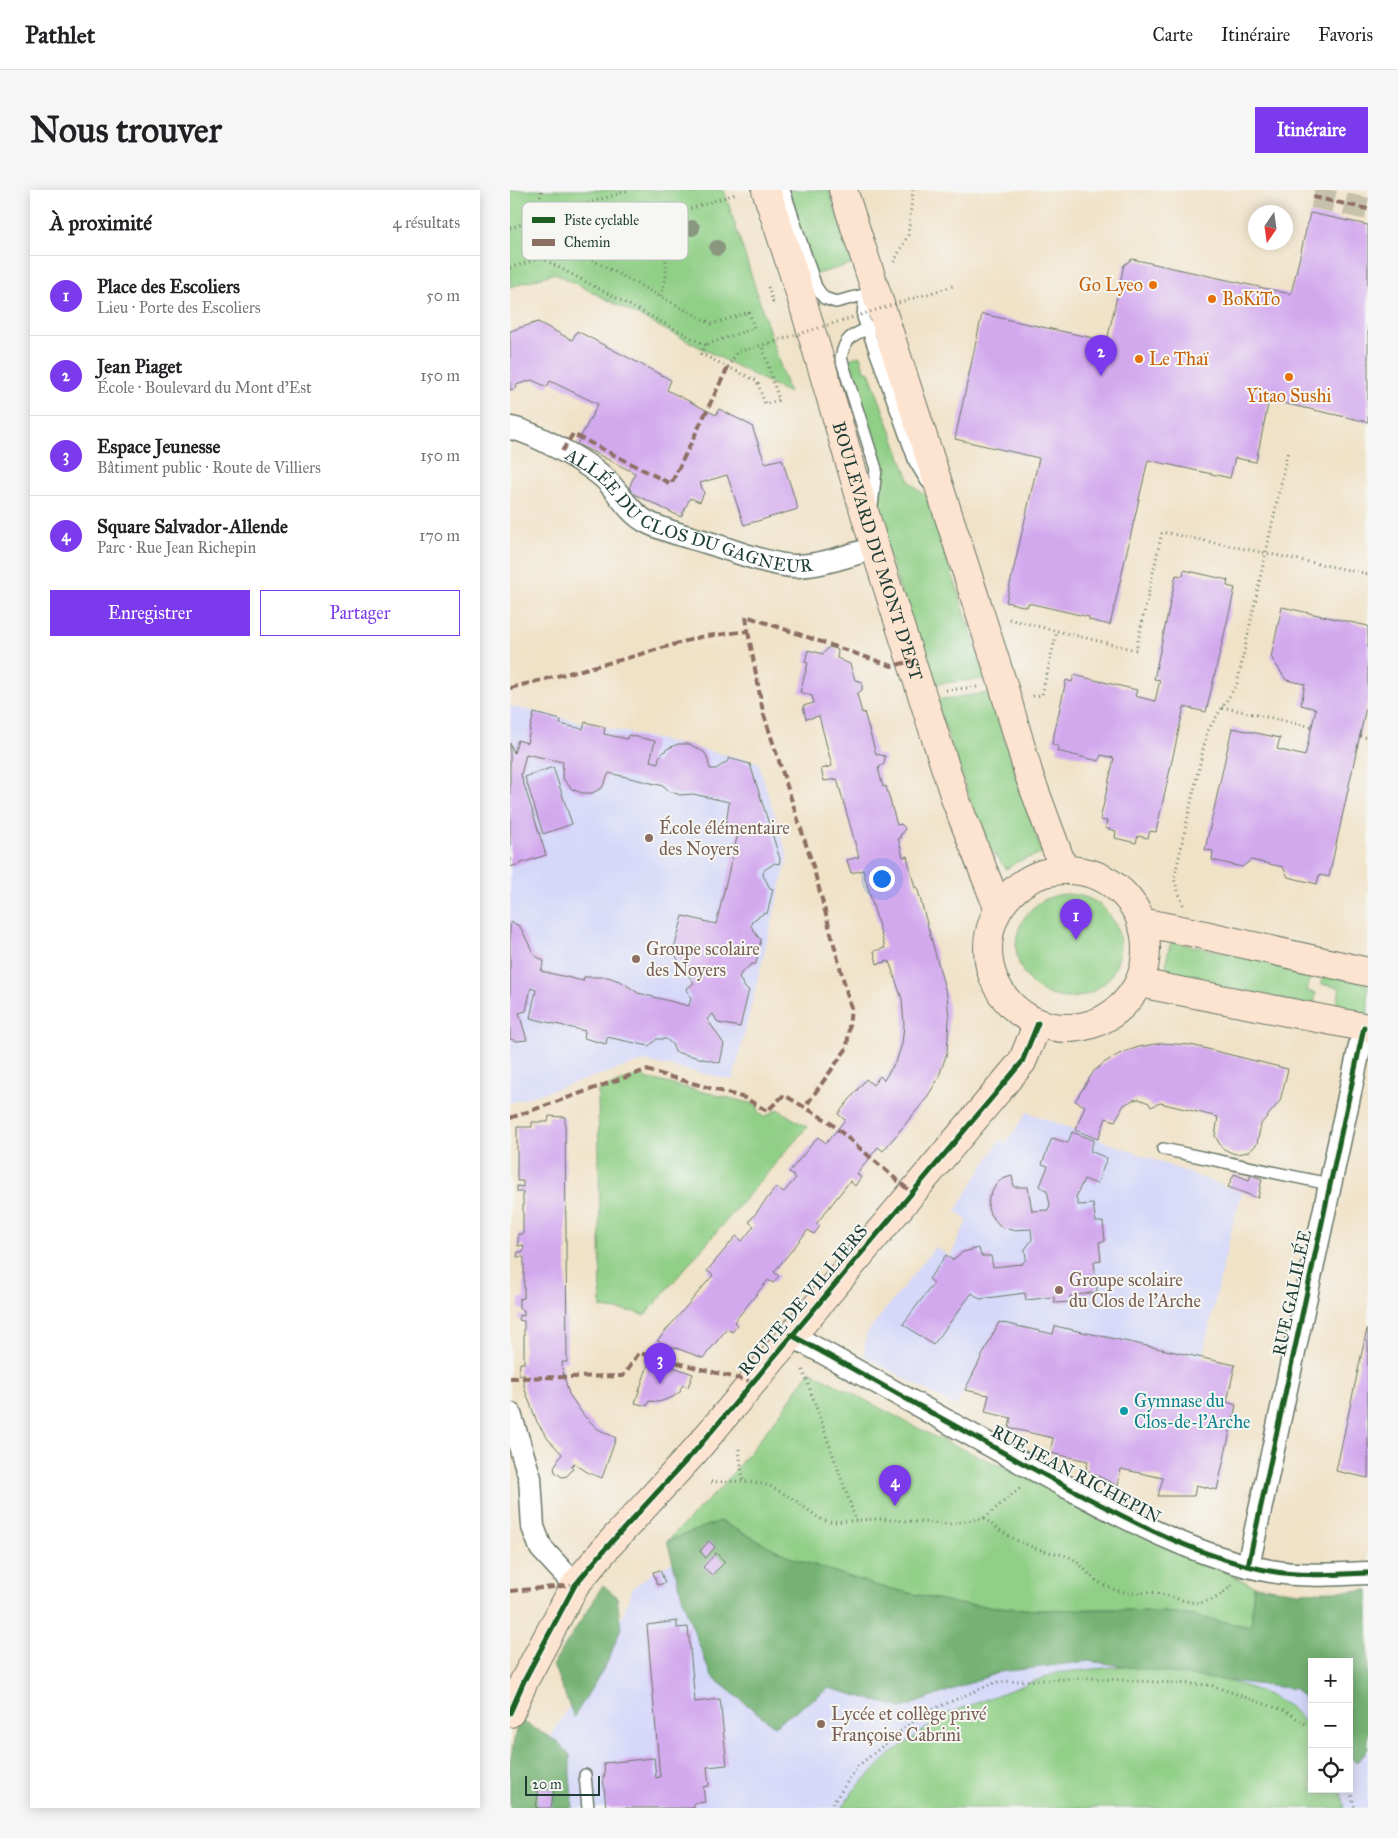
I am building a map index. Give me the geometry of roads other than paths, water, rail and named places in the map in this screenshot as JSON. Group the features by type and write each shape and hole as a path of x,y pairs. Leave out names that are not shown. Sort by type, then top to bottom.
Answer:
{"main road":[{"name":"BOULEVARD DU MONT D'EST","path":"766,190 800,293 872,538 956,800 998,908"},
{"path":"843,190 876,291 876,324 950,517 1029,775 1064,870"},
{"path":"1064,870 1088,873 1111,884 1129,901 1141,922 1146,953 1139,983 1122,1007 1096,1023 1067,1029 1038,1023 1014,1009 997,988 988,962 988,934 998,908 1015,888 1038,875 1064,870"},
{"path":"1141,922 1368,972"},
{"path":"1139,983 1366,1027"},
{"name":"ROUTE DE VILLIERS","path":"510,1714 524,1681 575,1584 695,1451 791,1334 1022,1062 1038,1023"}],"street":[{"name":"ALLÉE DU CLOS DU GAGNEUR","path":"510,428 520,429 537,437 584,463 604,478 627,505 644,521 771,562 796,566 818,563 872,538"},
{"name":"RUE GALILÉE","path":"1248,1566 1329,1184 1366,1027"},
{"name":"RUE JEAN RICHEPIN","path":"791,1334 1040,1473 1136,1524 1218,1558 1271,1571 1310,1576 1368,1573"},
{"path":"510,1414 530,1478 533,1528 541,1548 575,1584"}],"lane":[{"path":"784,190 816,287 824,298 836,302 876,291"},
{"path":"872,538 876,469 841,358 844,344 856,333 876,324"},
{"path":"1163,1149 1329,1184"},
{"path":"585,1774 588,1808"}],"tunnel":[{"path":"1313,197 1368,209"}],"place":[{"name":"Go Lyeo","path":"1153,285"},
{"name":"BoKiTo","path":"1212,299"},
{"name":"Le Thaï","path":"1139,359"},
{"name":"Jean Piaget","path":"1101,376"},
{"name":"Yitao Sushi","path":"1289,377"},
{"name":"École élémentaire des Noyers","path":"649,838"},
{"name":"Place des Escoliers","path":"1076,940"},
{"name":"Groupe scolaire des Noyers","path":"636,959"},
{"name":"Groupe scolaire du Clos de l'Arche","path":"1059,1290"},
{"name":"Espace Jeunesse","path":"660,1384"},
{"name":"Gymnase du Clos-de-l'Arche","path":"1124,1411"},
{"name":"Square Salvador-Allende","path":"895,1506"},
{"name":"Lycée et collège privé Françoise Cabrini","path":"821,1724"}]}
